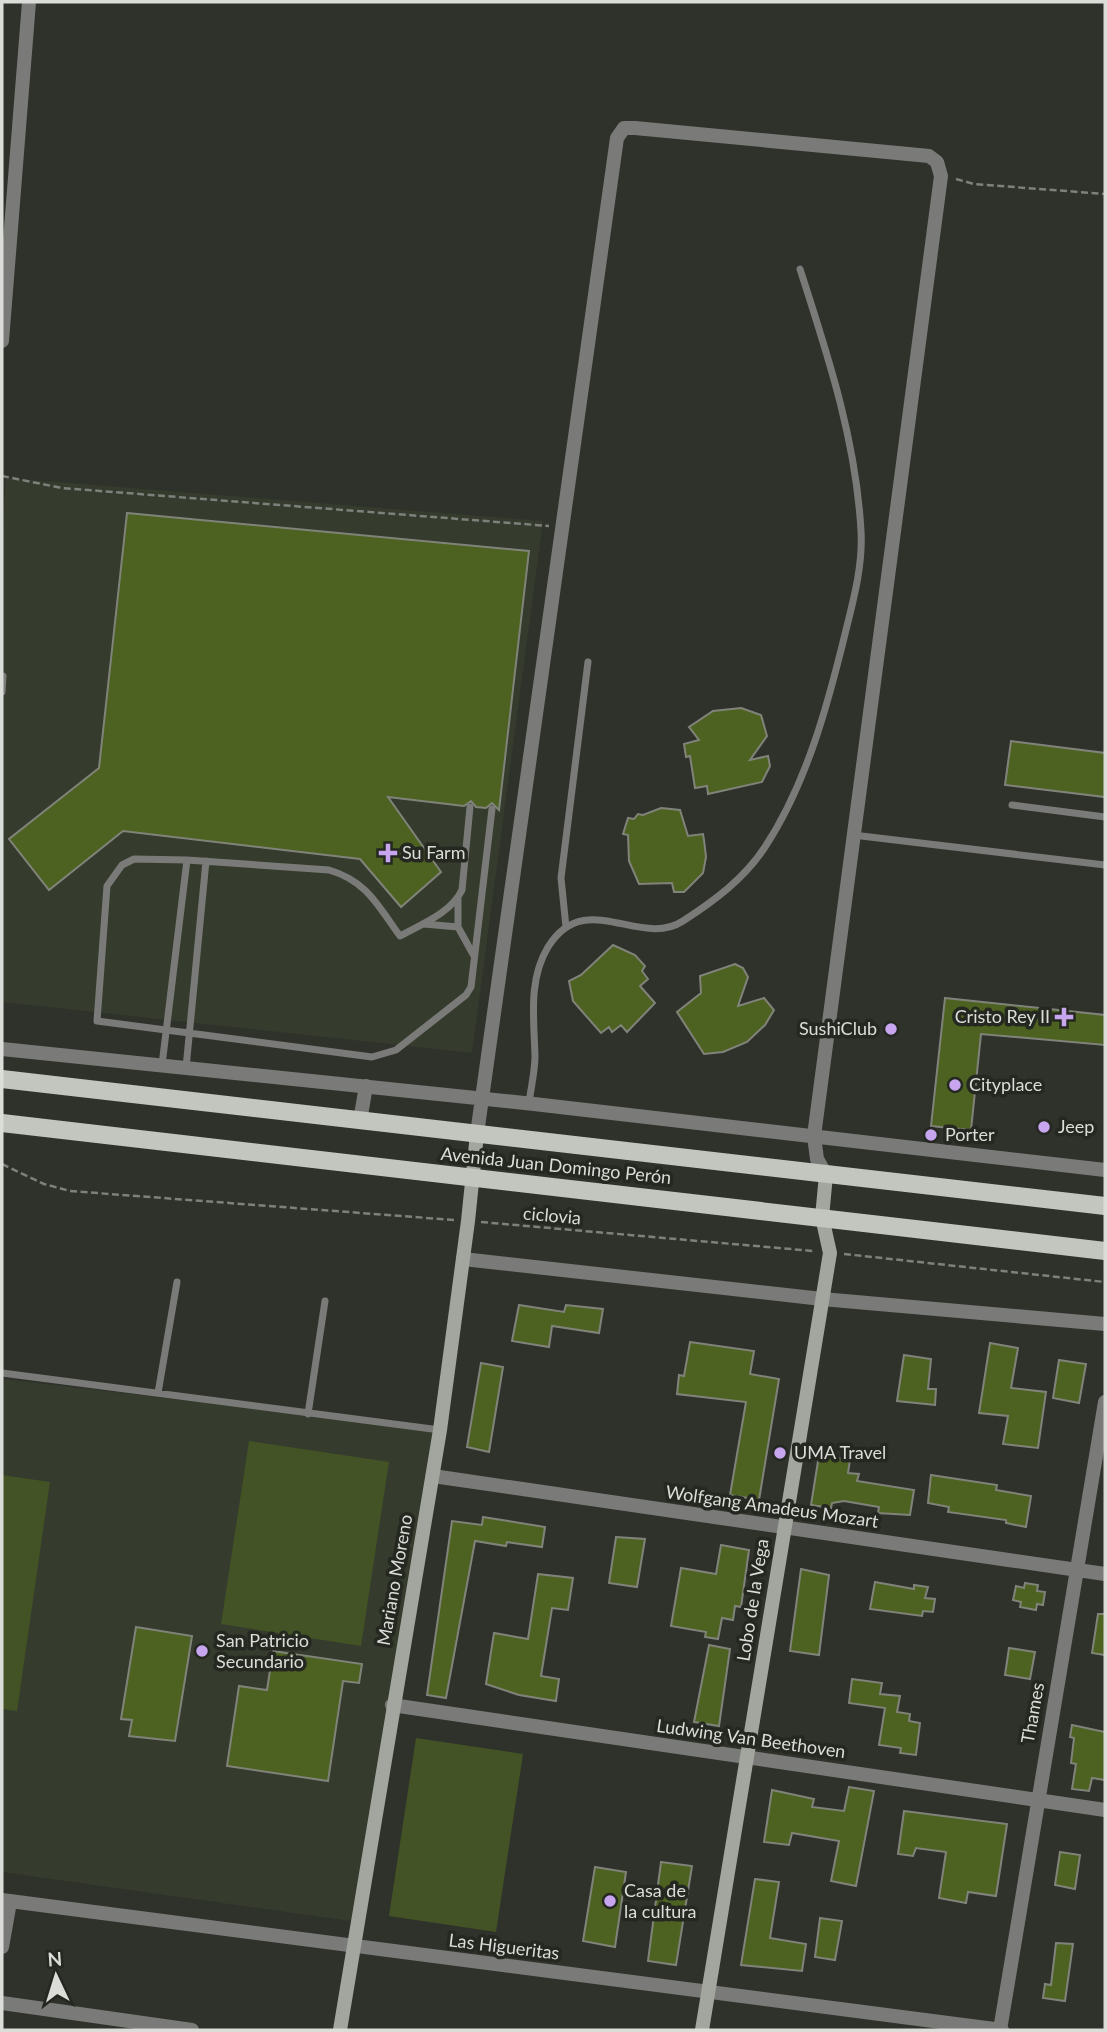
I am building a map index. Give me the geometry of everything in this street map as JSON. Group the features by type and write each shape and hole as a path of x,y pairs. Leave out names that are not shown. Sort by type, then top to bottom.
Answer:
{"main road":[{"name":"Avenida Juan Domingo Perón","path":"2,1079 1105,1206"},
{"name":"Avenida Juan Domingo Perón","path":"2,1123 1105,1251"}],"street":[{"path":"2,341 29,2"},
{"path":"477,1134 617,138 624,128 929,156 937,162 941,176 814,1136 817,1159 827,1175"},
{"path":"2,1049 529,1103 1105,1170"},
{"path":"360,1121 366,1086"},
{"name":"Mariano Moreno","path":"340,2030 392,1705 433,1476 468,1221 477,1134"},
{"name":"Lobo de la Vega","path":"702,2030 830,1253 822,1217 827,1175"},
{"path":"463,1259 822,1299 1105,1324"},
{"name":"Thames","path":"1001,2030 1105,1402"},
{"name":"Wolfgang Amadeus Mozart","path":"433,1476 1105,1574"},
{"name":"Ludwing Van Beethoven","path":"392,1705 1105,1810"},
{"path":"2,1947 6,1901"},
{"name":"Las Higueritas","path":"6,1901 1001,2030"},
{"path":"2,2003 192,2030"}],"lane":[{"path":"529,1103 535,1059 533,991 548,947 566,927 584,919 601,919 651,928 672,928 724,893 765,848 803,771 831,692 857,586 861,535 858,487 841,394 800,270"},
{"path":"566,927 561,877 588,662"},
{"path":"2,692 3,676"},
{"path":"1012,805 1105,817"},
{"path":"470,807 462,890 458,898 448,909 400,936 361,884 350,876 329,870 134,859 112,875 107,886 97,1021 360,1056 384,1056 466,995 475,958 492,809"},
{"path":"853,835 1105,865"},
{"path":"162,1065 187,860"},
{"path":"186,1068 206,861"},
{"path":"458,898 458,928 475,958"},
{"path":"421,924 458,928"},
{"path":"158,1393 177,1282"},
{"path":"308,1414 325,1301"},
{"path":"2,1373 440,1430"}],"path":[{"path":"941,176 974,184 1105,194"},
{"path":"2,476 62,488 500,525 561,527"},
{"name":"ciclovia","path":"2,1164 44,1184 70,1192 468,1221 830,1253 1105,1282"}],"shaded area":[{"path":"6,478 543,521 472,1053 2,1002 2,540"},
{"name":"San Patricio Secundario","path":"2,1379 440,1430 358,1922 2,1872"}],"green space":[{"path":"249,1441 389,1462 361,1646 221,1624"},
{"path":"2,1475 50,1482 17,1711 2,1709"},
{"path":"416,1738 523,1754 496,1932 389,1916"}],"building":[{"path":"127,513 529,551 499,810 492,803 486,808 476,807 471,801 464,806 388,797 441,872 401,907 360,859 123,831 49,890 9,839 99,768"},
{"path":"741,708 761,715 767,736 750,760 768,756 770,766 762,782 708,794 707,786 695,788 690,756 686,757 684,744 699,740 689,727 713,711"},
{"path":"1011,741 1105,753 1105,797 1005,785"},
{"path":"661,808 680,810 688,836 703,834 706,857 703,873 684,892 674,892 672,883 639,884 629,861 628,835 623,834 628,818 634,819 638,814 643,815"},
{"path":"613,945 635,955 645,966 642,971 648,979 640,986 655,1003 627,1032 621,1025 612,1032 609,1027 601,1033 573,1001 569,981 581,975"},
{"path":"735,964 743,968 748,977 738,1006 764,998 774,1010 765,1025 747,1042 723,1052 704,1054 677,1012 701,993 700,976"},
{"name":"Cityplace","path":"945,998 1105,1015 1105,1045 981,1034 971,1130 931,1126"},
{"path":"519,1305 564,1312 566,1305 603,1309 599,1333 552,1326 549,1347 512,1341"},
{"path":"690,1342 754,1351 750,1374 779,1379 759,1500 730,1495 746,1402 677,1394 679,1375 684,1376"},
{"path":"990,1343 1018,1348 1011,1388 1046,1392 1038,1448 1003,1444 1008,1416 979,1413"},
{"path":"904,1355 931,1359 928,1389 936,1389 935,1405 897,1401"},
{"path":"1059,1360 1086,1364 1079,1403 1053,1398"},
{"path":"481,1363 503,1367 489,1452 467,1447"},
{"path":"819,1455 850,1460 848,1473 859,1474 857,1481 914,1490 910,1515 878,1513 879,1507 844,1501 832,1503 831,1508 811,1505"},
{"path":"931,1475 997,1485 996,1490 1031,1496 1026,1527 1006,1523 1006,1520 948,1512 949,1507 928,1503"},
{"path":"483,1517 545,1527 542,1547 507,1542 506,1546 475,1541 446,1698 427,1695 452,1521 482,1525"},
{"path":"616,1537 645,1539 637,1587 609,1583"},
{"path":"721,1545 749,1550 741,1607 735,1606 733,1620 722,1618 718,1639 705,1637 706,1632 671,1626 681,1568 716,1574"},
{"path":"801,1569 829,1575 819,1655 790,1651"},
{"path":"538,1574 573,1578 568,1610 552,1608 541,1676 559,1679 556,1701 519,1695 486,1684 494,1633 528,1639"},
{"path":"875,1582 914,1589 914,1585 928,1587 925,1598 935,1599 933,1612 923,1611 922,1616 870,1609"},
{"path":"1025,1583 1038,1585 1037,1591 1045,1592 1043,1605 1037,1604 1036,1610 1020,1607 1021,1602 1013,1600 1016,1586 1024,1588"},
{"path":"1098,1614 1105,1614 1105,1655 1092,1653"},
{"path":"136,1627 192,1636 175,1741 129,1736 132,1720 121,1719"},
{"path":"709,1645 730,1649 719,1726 694,1722"},
{"path":"1009,1648 1035,1652 1030,1679 1005,1675"},
{"path":"273,1651 362,1664 359,1683 343,1681 328,1781 227,1766 239,1686 267,1690"},
{"path":"852,1679 882,1683 880,1694 900,1696 897,1712 910,1714 909,1721 920,1723 916,1755 900,1753 901,1748 879,1745 885,1708 849,1703"},
{"path":"1072,1725 1105,1732 1105,1780 1092,1778 1089,1791 1072,1789 1076,1764 1071,1763 1074,1738 1070,1737"},
{"path":"849,1787 874,1791 856,1886 831,1881 839,1841 792,1833 789,1845 764,1842 772,1790 814,1799 812,1807 844,1811"},
{"path":"904,1811 1007,1824 996,1896 968,1892 966,1903 939,1898 946,1852 916,1848 913,1856 898,1854"},
{"path":"1060,1852 1080,1855 1075,1889 1055,1885"},
{"path":"661,1862 692,1866 676,1965 648,1961"},
{"path":"595,1867 626,1872 615,1947 583,1941"},
{"path":"755,1879 779,1882 770,1938 806,1944 802,1971 741,1965"},
{"path":"820,1918 842,1921 835,1960 815,1957"},
{"path":"1056,1943 1073,1944 1065,2001 1043,1998 1045,1984 1051,1985"}],"place":[{"name":"Su Farm","path":"388,853"},
{"name":"Cristo Rey II","path":"1064,1017"},
{"name":"SushiClub","path":"891,1029"},
{"name":"Cityplace","path":"955,1085"},
{"name":"Jeep","path":"1044,1127"},
{"name":"Porter","path":"931,1135"},
{"name":"UMA Travel","path":"780,1453"},
{"name":"San Patricio Secundario","path":"202,1651"},
{"name":"Casa de la cultura","path":"610,1901"}]}
